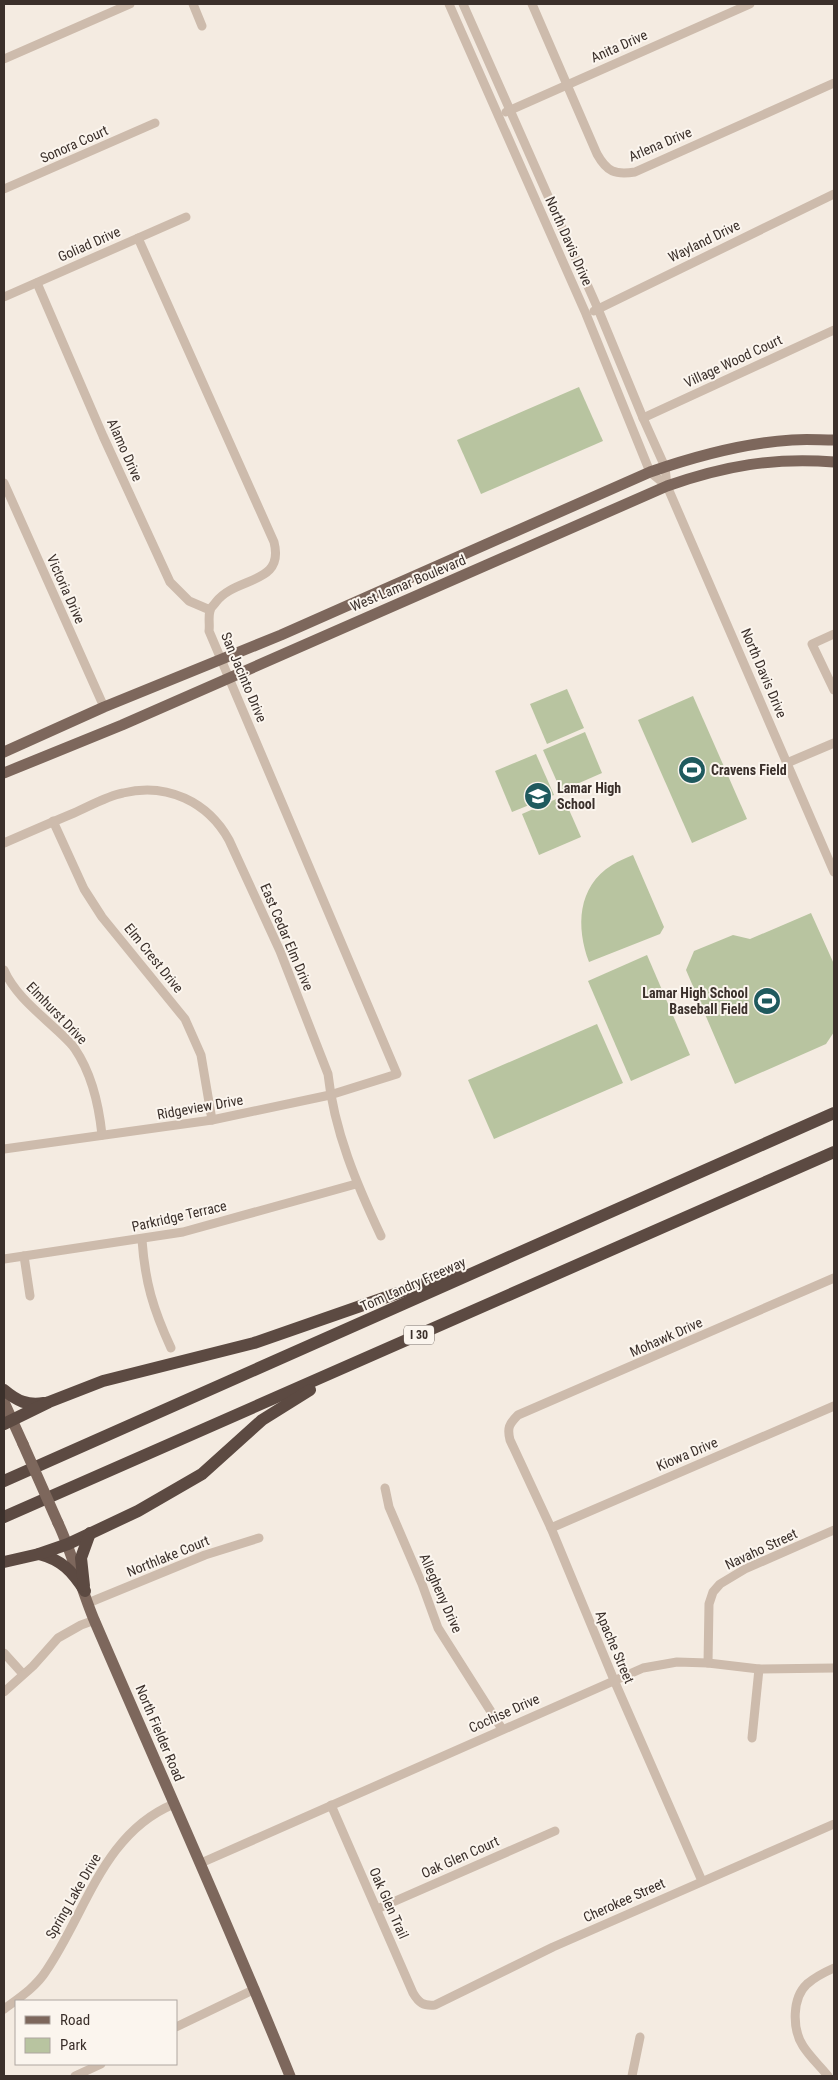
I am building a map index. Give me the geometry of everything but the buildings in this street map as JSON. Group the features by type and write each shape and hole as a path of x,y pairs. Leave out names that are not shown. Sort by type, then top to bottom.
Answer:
{"highway":[{"name":"Tom Landry Freeway","path":"4,1481 834,1113"},
{"name":"I 30","path":"4,1517 834,1152"},
{"path":"8,1422 49,1402 104,1381 254,1343 560,1236"},
{"path":"4,1562 39,1554 68,1544 138,1511 202,1474 262,1420 309,1391 433,1328"},
{"path":"4,1390 14,1398 31,1405 49,1402"},
{"path":"87,1597 81,1558 90,1533"},
{"path":"39,1554 53,1558 63,1564 74,1574 87,1597"}],"main road":[{"name":"West Lamar Boulevard","path":"4,752 104,707 281,634 650,472 704,455 748,446 792,440 834,440"},
{"name":"West Lamar Boulevard","path":"4,772 122,725 229,676 667,486 708,472 742,464 796,460 834,462"},
{"path":"281,634 288,651"},
{"name":"North Fielder Road","path":"4,1402 8,1422 23,1444 68,1544 95,1620 255,1990 290,2076"}],"street":[{"path":"4,59 130,4"},
{"path":"193,4 202,26"},
{"name":"North Davis Drive","path":"449,4 586,314 650,472 667,486"},
{"name":"North Davis Drive","path":"463,4 598,309 665,467 667,486 834,872"},
{"name":"Arlena Drive","path":"532,4 602,163 610,170 622,174 635,172 834,84"},
{"name":"Anita Drive","path":"498,115 750,4"},
{"name":"Sonora Court","path":"4,189 155,123"},
{"name":"Wayland Drive","path":"586,314 834,194"},
{"name":"Goliad Drive","path":"4,296 186,217"},
{"path":"138,238 274,542 277,555 273,568 221,596 210,610"},
{"name":"Alamo Drive","path":"37,283 103,436 170,582 189,601 210,610"},
{"name":"Village Wood Court","path":"643,418 834,330"},
{"name":"Victoria Drive","path":"4,483 104,707"},
{"name":"San Jacinto Drive","path":"210,610 210,631 397,1074"},
{"path":"834,634 812,644 834,690"},
{"path":"788,763 834,743"},
{"name":"East Cedar Elm Drive","path":"4,843 122,793 142,790 184,796 211,815 229,840 280,951 328,1074 330,1095 356,1184 381,1236"},
{"name":"Elm Crest Drive","path":"54,822 84,889 102,917 185,1019 201,1055 212,1120"},
{"name":"Elmhurst Drive","path":"4,970 10,983 21,996 75,1048 90,1078 100,1114 102,1135"},
{"name":"Ridgeview Drive","path":"4,1149 212,1120 330,1095 397,1074"},
{"name":"Parkridge Terrace","path":"4,1259 142,1240 182,1232 356,1184"},
{"path":"142,1240 149,1294 171,1348"},
{"path":"24,1256 30,1296"},
{"name":"Mohawk Drive","path":"510,1423 518,1415 834,1278"},
{"name":"Kiowa Drive","path":"551,1528 834,1406"},
{"name":"Apache Street","path":"510,1423 508,1430 510,1440 551,1528 614,1680 702,1881"},
{"name":"Allegheny Drive","path":"385,1488 390,1507 438,1628 502,1729"},
{"name":"Navaho Street","path":"708,1663 709,1604 713,1592 720,1584 745,1569 834,1530"},
{"name":"Northlake Court","path":"87,1597 259,1538"},
{"path":"4,1692 58,1638 81,1625 95,1620"},
{"path":"4,1653 23,1674"},
{"name":"Cochise Drive","path":"200,1863 643,1668 676,1662 708,1663 760,1669 834,1668"},
{"path":"752,1738 760,1669"},
{"name":"Spring Lake Drive","path":"16,2000 29,1990 46,1972 112,1856 131,1831 158,1811 174,1804"},
{"name":"Oak Glen Trail","path":"331,1805 413,1993 418,2002 427,2006"},
{"name":"Cherokee Street","path":"427,2006 435,2005 553,1947 834,1824"},
{"name":"Oak Glen Court","path":"377,1909 555,1831"},
{"path":"828,2076 802,2045 796,2024 795,2012 799,1998 806,1985 822,1973 834,1968"},
{"path":"178,2027 255,1990"},
{"name":"Spring Lake Drive","path":"4,2009 15,2001"},
{"path":"632,2076 640,2037"},
{"path":"75,2076 99,2065"}],"green space":[{"path":"579,387 603,441 481,494 457,440"},
{"path":"567,689 584,728 547,744 530,704"},
{"name":"Cravens Field","path":"693,696 747,819 692,843 638,720"},
{"path":"585,732 602,773 561,791 543,750"},
{"path":"536,754 554,795 512,812 495,771"},
{"path":"563,796 581,837 539,855 522,814"},
{"path":"633,855 664,927 660,934 589,962 582,935 581,922 586,896 600,874 614,864"},
{"name":"Lamar High School Baseball Field","path":"811,913 834,964 834,1032 826,1044 735,1084 686,970 694,951 733,935 750,939"},
{"path":"647,955 690,1055 631,1081 588,981"},
{"path":"597,1024 623,1083 494,1139 468,1080"}],"place":[{"name":"Cravens Field","path":"692,770"},
{"name":"Lamar High School","path":"538,796"},
{"name":"Lamar High School Baseball Field","path":"767,1001"}]}
